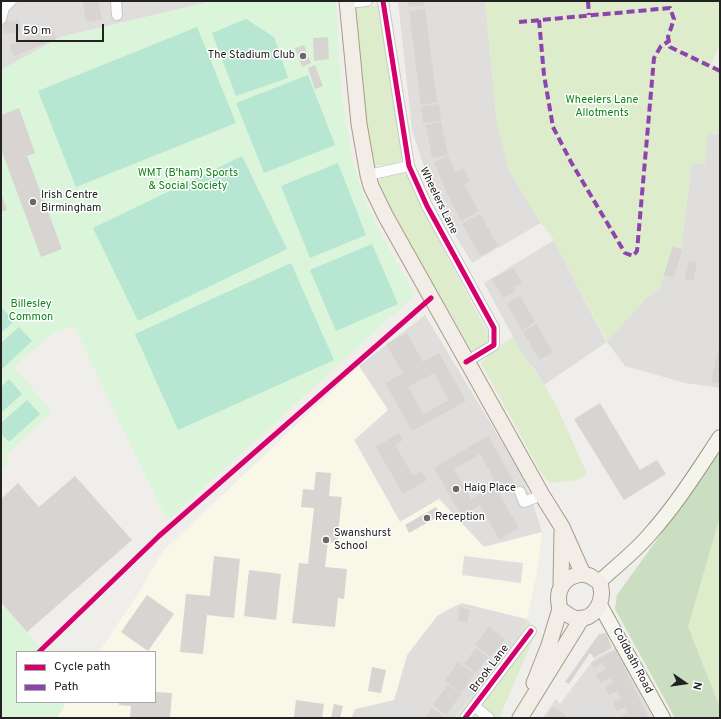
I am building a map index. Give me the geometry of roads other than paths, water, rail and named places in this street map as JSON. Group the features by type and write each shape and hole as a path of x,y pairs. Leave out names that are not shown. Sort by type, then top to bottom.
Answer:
{"main road":[{"path":"347,2 360,124 368,175 385,215 466,362 562,527 583,574"},
{"path":"599,582 621,564 651,533 688,484 720,437"},
{"path":"561,585 562,527"},
{"path":"521,717 549,645 560,609 558,593 561,585 572,575 583,574 590,576 599,582 603,596 600,605 594,612 582,618 574,618 560,609"},
{"name":"Coldbath Road","path":"600,605 663,718"},
{"path":"521,717 582,618"}],"street":[{"path":"1,19 4,8 11,1"},
{"path":"116,1 117,16"},
{"path":"347,2 367,1"},
{"name":"Wheelers Lane","path":"383,1 409,166 427,206 494,328 494,345 466,362"},
{"path":"368,175 409,166"},
{"path":"520,492 524,502 542,495"},
{"name":"Brook Lane","path":"465,718 531,631"},
{"path":"474,706 489,718"}],"place":[{"name":"The Stadium Club","path":"303,56"},
{"name":"Irish Centre Birmingham","path":"33,202"},
{"name":"Haig Place","path":"456,489"},
{"name":"Reception","path":"427,518"},
{"name":"Swanshurst School","path":"326,540"}],"park label":[{"name":"Wheelers Lane Allotments","path":"602,107"},
{"name":"WMT (B'ham) Sports & Social Society","path":"188,180"},
{"name":"Billesley Common","path":"31,311"}]}
